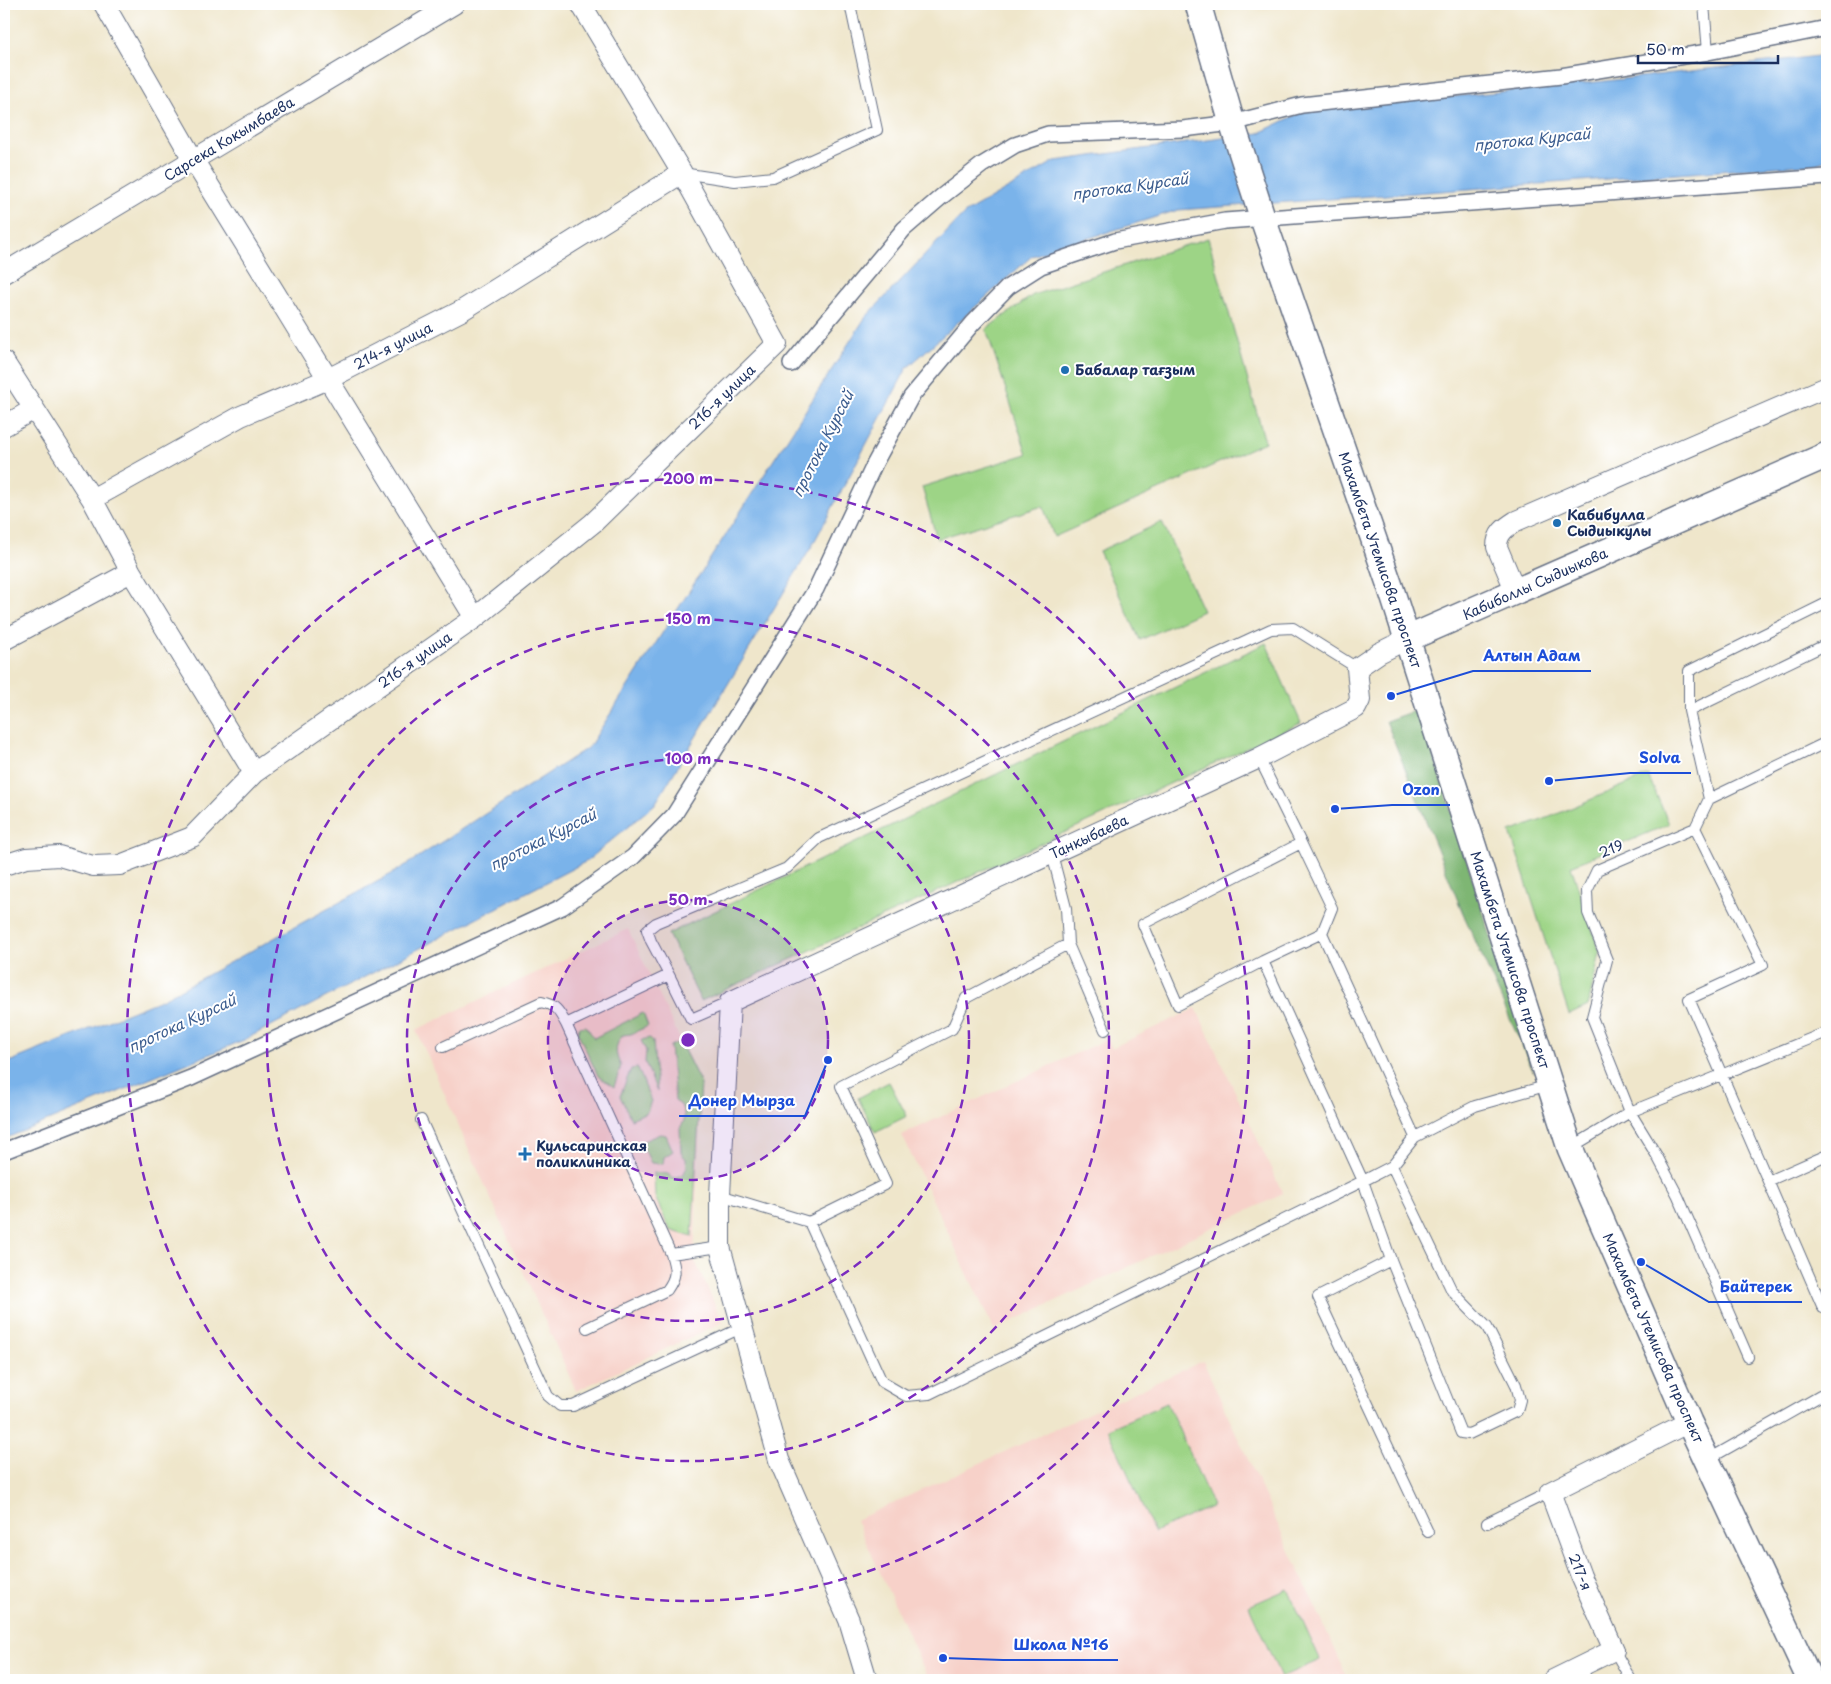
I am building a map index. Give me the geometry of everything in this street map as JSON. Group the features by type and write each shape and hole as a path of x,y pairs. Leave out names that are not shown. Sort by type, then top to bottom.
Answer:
{"street":[{"path":"104,4 194,161 475,618"},
{"name":"Сарсека Кокымбаева","path":"4,273 454,4"},
{"path":"581,4 682,173"},
{"name":"Махамбета Утемисова проспект","path":"1198,4 1238,121 1263,219 1391,589 1570,1148 1689,1422 1810,1680"},
{"path":"791,364 904,229 982,165 1015,145 1048,134 1183,129 1238,121 1302,105 1561,76 1708,52 1827,28"},
{"name":"216-я улица","path":"4,866 26,858 59,856 93,866 120,865 192,837 254,773 475,618 593,523 777,344 682,173"},
{"name":"214-я улица","path":"92,499 241,416 328,378 461,311 682,173"},
{"path":"4,1151 191,1078 562,907 633,857 674,815 816,589 875,463 911,397 974,323 1008,287 1042,266 1115,241 1202,224 1827,177"},
{"path":"4,362 92,499 131,572 254,773"},
{"path":"1516,592 1497,547 1500,533 1506,527 1516,521 1827,387"},
{"path":"4,426 34,409"},
{"name":"Кабиболлы Сыдиыкова","path":"1407,639 1827,455"},
{"path":"4,640 131,572"},
{"path":"1357,668 1379,653 1407,639"},
{"name":"Танкыбаева","path":"730,1002 1259,758 1356,708 1360,700 1357,668"},
{"path":"730,1002 720,1195 720,1247 779,1460 849,1620 867,1680"},
{"path":"1550,1492 1689,1422"},
{"name":"217-я","path":"1550,1492 1581,1576 1614,1650"},
{"path":"1553,1680 1584,1674 1614,1650"}],"lane":[{"path":"682,173 735,181 773,178 877,130 850,4"},
{"path":"1704,4 1708,52"},
{"path":"1709,799 1689,711 1689,671 1827,603"},
{"path":"730,1002 691,1019 647,930 656,923 787,868 819,838 1271,628 1293,628 1357,668"},
{"path":"1689,711 1827,644"},
{"path":"1827,742 1709,799 1695,828 1763,966 1689,998 1721,1076 1824,1308 1827,1306"},
{"path":"1259,758 1301,843 1332,908 1322,933 1178,1005 1143,924 1301,843"},
{"name":"219","path":"1695,828 1597,870 1587,891 1588,913 1607,960 1592,1017 1630,1112 1657,1156 1678,1196 1748,1357"},
{"path":"1052,854 1066,908 1068,944 1104,1030"},
{"path":"1322,933 1415,1137"},
{"path":"720,1195 810,1222 886,1184 841,1086 952,1029 966,998 1068,944"},
{"path":"1263,961 1363,1181 1391,1260 1461,1433 1469,1434 1516,1411 1520,1400 1516,1385 1487,1326 1452,1291 1392,1166"},
{"path":"566,1024 669,975"},
{"path":"443,1047 541,1002 552,1004 559,1010 671,1254 675,1268 674,1280 667,1290 587,1328"},
{"path":"1570,1148 1630,1112 1827,1032"},
{"path":"810,1222 882,1382 906,1396 929,1394 1392,1166 1415,1137 1475,1106 1549,1085"},
{"path":"421,1120 548,1396 560,1406 573,1406 743,1328"},
{"path":"1768,1181 1827,1155"},
{"path":"671,1254 720,1247"},
{"path":"1391,1260 1318,1297 1428,1532"},
{"path":"1707,1460 1820,1396 1827,1396"},
{"path":"1487,1523 1550,1492"},
{"path":"1614,1650 1631,1680"}],"shaded area":[{"path":"628,929 701,1084 694,1259 723,1322 576,1391 416,1030"},
{"path":"1196,1008 1283,1194 994,1330 902,1135 1107,1039 1112,1048"},
{"path":"1203,1361 1348,1678 1344,1680 929,1680 856,1520"}],"green space":[{"path":"1208,238 1265,442 1054,537 1043,506 937,539 922,487 1027,454 986,329 1033,295"},
{"path":"1162,522 1203,611 1140,640 1099,551"},
{"path":"1266,643 1301,723 701,1001 668,934"},
{"path":"1419,709 1534,1073 1462,911 1386,721"},
{"path":"1648,775 1669,824 1571,866 1600,953 1588,1006 1569,1015 1510,832"},
{"path":"643,1013 648,1026 631,1034 623,1035 618,1043 617,1054 621,1066 614,1087 598,1076 578,1033 579,1027 586,1026 594,1038"},
{"path":"650,1038 653,1041 657,1092 645,1062 646,1051 641,1040"},
{"path":"680,1042 701,1084 692,1237 670,1230 655,1197 654,1172 668,1174 674,1178 683,1175 687,1167 686,1159 681,1153 680,1128 684,1121 684,1113 681,1105 675,1101 670,1046"},
{"path":"638,1068 651,1101 647,1112 631,1119 620,1096 631,1069"},
{"path":"889,1082 907,1116 875,1132 858,1098"},
{"path":"660,1134 666,1135 673,1151 664,1157 663,1164 651,1163 641,1142"},
{"path":"1167,1403 1213,1506 1154,1532 1108,1429"},
{"path":"1288,1589 1320,1660 1281,1677 1249,1606"}],"water":[{"name":"протока Курсай","path":"1827,55 1827,160 1816,164 1178,210 1032,256 907,368 812,546 655,804 587,861 244,1040 4,1139 4,1064 163,999 395,872 589,747 865,318 964,214 1055,161 1259,133 1302,112 1606,81"}],"place":[{"name":"Бабалар тағзым","path":"1065,370"},
{"name":"Кабибулла Сыдиыкулы","path":"1557,523"},
{"name":"Алтын Адам","path":"1391,696"},
{"name":"Solva","path":"1549,781"},
{"name":"Ozon","path":"1335,809"},
{"name":"Донер Мырза","path":"828,1060"},
{"name":"Кульсаринская поликлиника","path":"525,1154"},
{"name":"Байтерек","path":"1641,1262"},
{"name":"Школа №16","path":"943,1658"}]}
